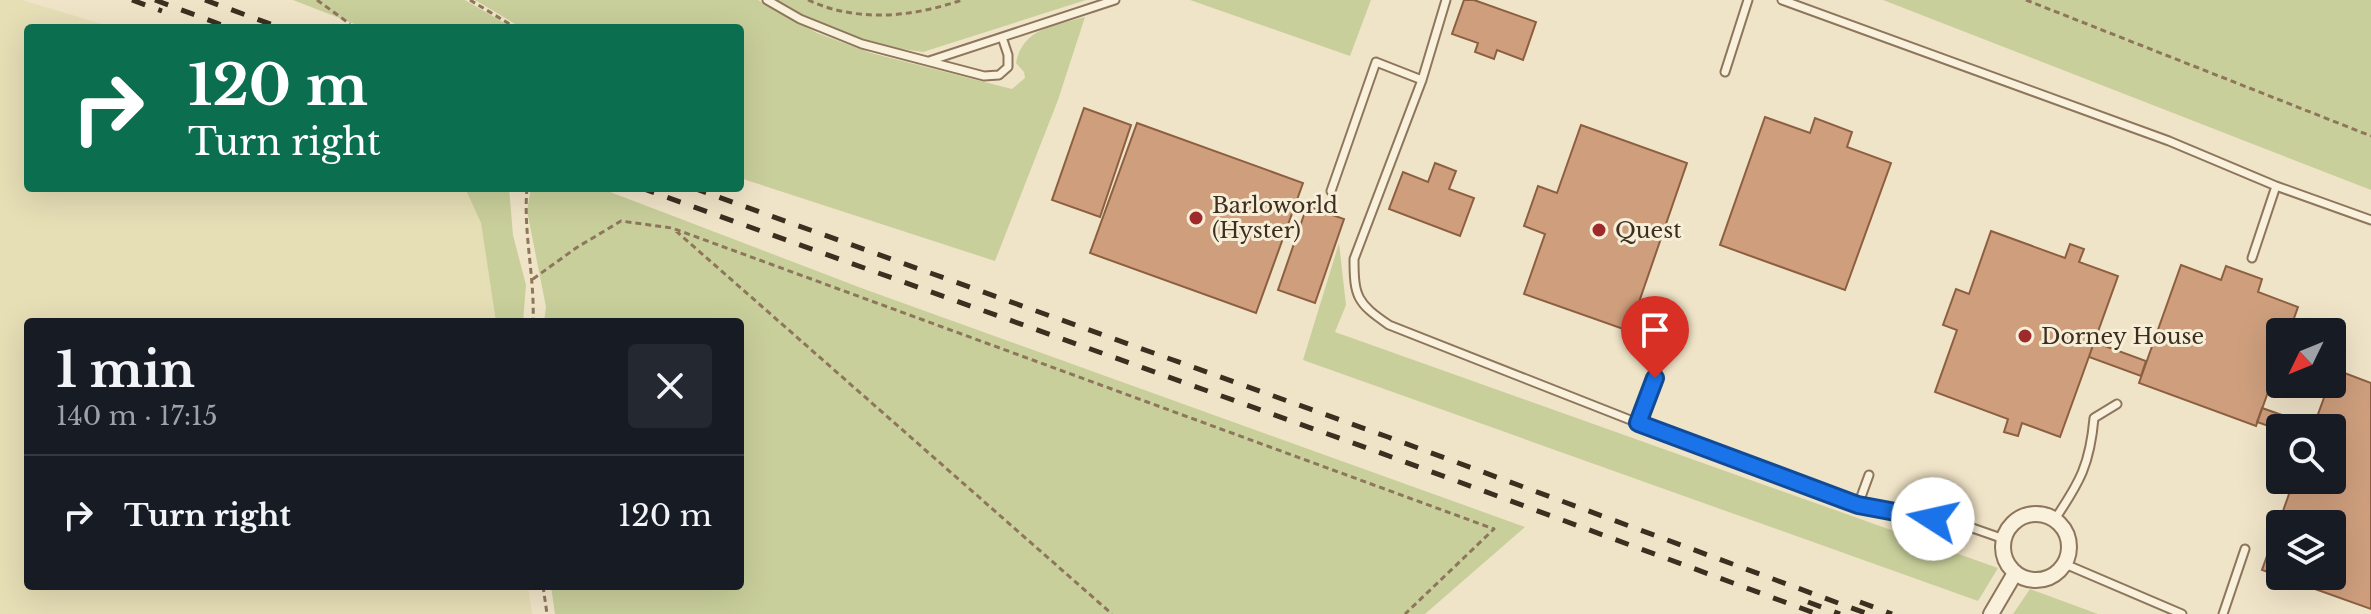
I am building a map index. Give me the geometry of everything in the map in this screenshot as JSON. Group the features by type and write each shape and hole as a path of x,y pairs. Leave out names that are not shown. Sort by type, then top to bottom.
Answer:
{"street":[{"path":"2034,514 2055,519 2062,526 2070,545 2065,564 2042,581 2023,578 2015,573 2003,551 2004,539 2015,521 2034,514"},
{"path":"1992,612 2015,573"}],"lane":[{"path":"767,0 819,28 862,44 984,76 999,75 1005,71 1009,61 1002,37"},
{"path":"927,61 1115,0"},
{"path":"1446,0 1422,80 1354,259 1354,288 1366,310 1389,325 1858,505 1958,523 2004,539"},
{"path":"1725,72 1748,0"},
{"path":"1782,0 2169,141 2276,186 2371,220"},
{"path":"1331,191 1376,62 1422,80"},
{"path":"2252,258 2276,186"},
{"path":"1638,423 1655,378"},
{"path":"2055,519 2078,485 2091,450 2094,418 2117,404"},
{"path":"1858,505 1869,475"},
{"path":"2223,614 2245,549"},
{"path":"2065,564 2182,614"}],"path":[{"path":"317,0 350,24"},
{"path":"470,0 509,24"},
{"path":"808,0 848,13 901,16 962,0"},
{"path":"2026,0 2371,136"},
{"path":"527,192 527,244 533,279 533,318"},
{"path":"533,279 621,221 672,228 1494,529 1405,614"},
{"path":"672,228 1112,614"},
{"path":"544,590 547,614"}],"shaded area":[{"path":"0,0 22,0 102,24 24,24 24,192 467,192 481,223 495,318 24,318 24,590 529,590 532,614 0,614"}],"green space":[{"path":"293,0 465,0 506,24 355,24"},
{"path":"475,0 758,0 817,33 871,53 1012,89 1025,78 1016,63 1020,51 1033,35 1085,17 1058,100 995,261 744,179 744,24 515,24"},
{"path":"774,0 1086,0 923,52 861,39"},
{"path":"1190,0 1371,0 1350,56"},
{"path":"1883,0 2371,0 2371,190"},
{"path":"467,192 509,192 513,235 526,285 523,318 495,318 481,223"},
{"path":"530,192 610,192 864,289 1525,527 1425,614 555,614 552,590 744,590 744,318 545,318 546,307 527,211"},
{"path":"1339,243 1346,305 1335,332 1998,568 1978,601 1303,360"},
{"path":"2030,589 2098,614 2013,614"}],"building":[{"path":"1464,0 1474,0 1536,22 1523,60 1497,50 1494,59 1475,52 1478,43 1452,34"},
{"path":"1084,108 1131,125 1100,217 1052,200"},
{"path":"1765,117 1810,133 1815,118 1852,132 1847,147 1891,163 1845,290 1720,245"},
{"name":"Barloworld (Hyster)","path":"1137,123 1303,183 1256,313 1090,253"},
{"name":"Quest","path":"1581,125 1687,163 1629,331 1524,294 1545,234 1524,226 1538,186 1557,193"},
{"path":"1435,163 1456,171 1449,189 1474,198 1460,236 1389,209 1403,172 1428,182"},
{"path":"1307,206 1344,219 1315,303 1278,290"},
{"name":"Dorney House","path":"1991,231 2065,258 2070,244 2084,249 2079,262 2118,276 2060,437 2022,423 2018,436 2004,432 2008,419 1935,392 1957,330 1943,325 1956,289 1969,294"},
{"path":"2181,265 2221,280 2226,266 2262,279 2258,292 2298,307 2294,318 2266,318 2266,398 2256,426 2139,383"},
{"path":"2094,342 2146,361 2141,376 2089,357"},
{"path":"2346,374 2371,383 2371,609 2318,590 2346,590 2346,510 2283,510 2289,494 2346,494 2346,414 2318,414 2324,398 2346,398"},
{"path":"2262,408 2279,414 2266,414 2266,425 2257,422"}],"railway":[{"path":"132,0 162,11"},
{"path":"155,0 219,24"},
{"path":"205,0 270,24"},
{"path":"652,192 1378,452 1817,614"},
{"path":"704,192 1388,437 1868,614"},
{"path":"1808,602 1840,614"},
{"path":"1860,602 1892,614"}],"place":[{"name":"Barloworld (Hyster)","path":"1196,218"},
{"name":"Quest","path":"1599,230"},
{"name":"Dorney House","path":"2025,336"}],"route":[{"path":"1655,378 1638,423 1858,505 1933,519"}]}
